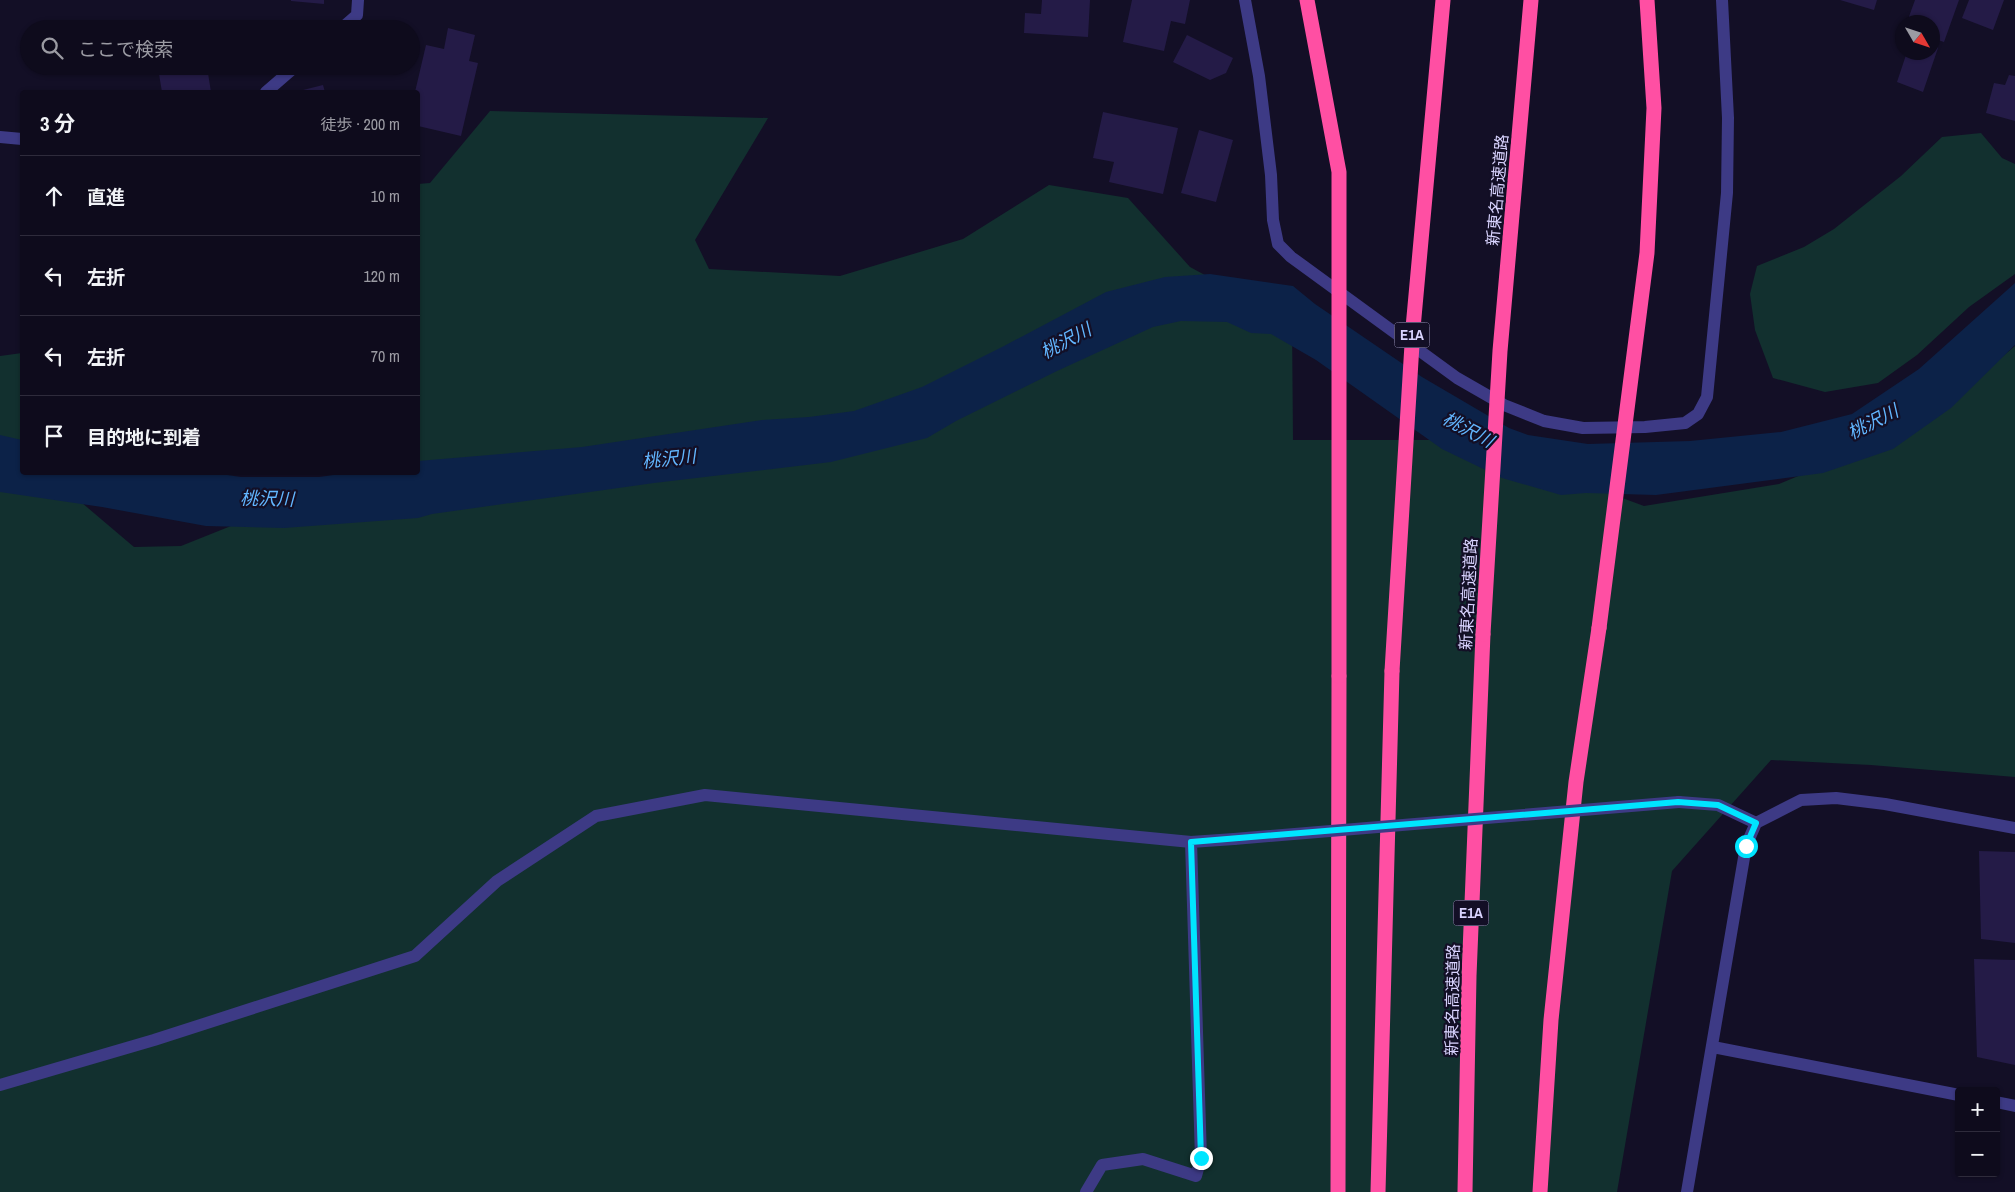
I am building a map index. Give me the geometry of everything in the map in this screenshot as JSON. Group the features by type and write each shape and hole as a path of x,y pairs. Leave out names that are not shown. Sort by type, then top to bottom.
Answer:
{"highway":[{"path":"1307,0 1339,172 1338,1192"},
{"name":"E1A","path":"1378,1192 1392,671 1413,328 1443,0"},
{"name":"新東名高速道路","path":"1465,1192 1469,976 1483,634 1500,351 1531,0"},
{"path":"1540,1192 1553,1000 1576,782 1599,628 1647,253 1654,108 1647,0"}],"street":[{"path":"351,20 357,14 358,0"},
{"path":"1245,0 1259,76 1271,175 1273,220 1278,244 1291,257 1457,378 1504,405 1544,421 1583,428 1644,427 1685,423 1698,414 1707,397 1727,194 1728,118 1722,0"},
{"path":"268,90 286,75"},
{"path":"0,137 20,139"},
{"path":"0,1085 154,1040 415,956 496,881 596,816 705,795 1191,842 1678,802 1718,805 1756,823"},
{"path":"1687,1192 1746,846 1756,823 1801,800 1836,798 1885,804 2015,828"},
{"path":"1086,1192 1102,1164 1143,1159 1196,1176 1201,1158 1191,842"},
{"path":"1713,1047 1955,1094"},
{"path":"2000,1103 2015,1106"}],"green space":[{"path":"490,111 768,118 695,240 709,269 840,276 963,239 1049,185 1128,198 1190,267 1292,322 1293,440 1465,440 1644,506 1779,484 1921,425 2015,346 2015,777 1871,765 1771,760 1672,871 1617,1192 0,1192 0,356 20,353 20,475 28,475 75,497 134,547 181,546 358,475 420,475 420,184 430,183"},
{"path":"1981,133 2002,158 2015,164 2015,274 1969,307 1917,355 1878,383 1825,392 1773,378 1755,330 1750,294 1757,266 1804,247 1834,229 1901,176 1942,137"}],"water":[{"name":"桃沢川","path":"1210,274 1293,286 1315,304 1422,377 1509,428 1528,435 1588,444 1690,441 1781,432 1852,414 1919,369 2015,283 2015,345 1951,408 1893,449 1823,473 1656,495 1586,493 1561,495 1502,478 1442,449 1316,360 1271,334 1251,333 1227,322 1181,321 1153,327 1057,371 956,421 927,438 831,462 654,483 432,514 418,518 284,528 206,526 102,507 0,492 0,435 20,440 20,475 319,477 334,475 420,475 420,461 582,447 762,420 809,417 854,411 922,387 1106,292 1165,277"}],"building":[{"path":"324,0 324,4 291,1"},
{"path":"1042,0 1090,0 1088,37 1024,33 1025,13 1041,14"},
{"path":"1132,0 1190,0 1185,24 1171,21 1164,51 1123,42"},
{"path":"1840,0 1877,0 1874,10"},
{"path":"1915,0 1959,0 1944,42 1940,41 1940,15 1910,15"},
{"path":"1969,0 2004,0 1993,30 1962,18"},
{"path":"448,28 475,35 469,61 478,63 461,136 420,126 420,90 415,90 426,45 444,49"},
{"path":"1187,35 1233,58 1226,73 1210,80 1173,62"},
{"path":"1904,60 1934,60 1923,92 1897,82"},
{"path":"159,75 208,75 211,90 162,90"},
{"path":"2009,75 2015,76 2015,121 1986,113 1994,83 2005,85"},
{"path":"323,85 324,90 303,90"},
{"path":"1103,112 1178,128 1163,194 1109,182 1114,162 1093,158"},
{"path":"1199,130 1233,140 1216,202 1181,193"},
{"path":"1979,851 2015,852 2015,943 1981,939"},
{"path":"1974,959 2015,960 2015,1065 1977,1057"}],"route":[{"path":"1201,1158 1191,842 1678,802 1718,805 1756,823 1746,846"}]}
